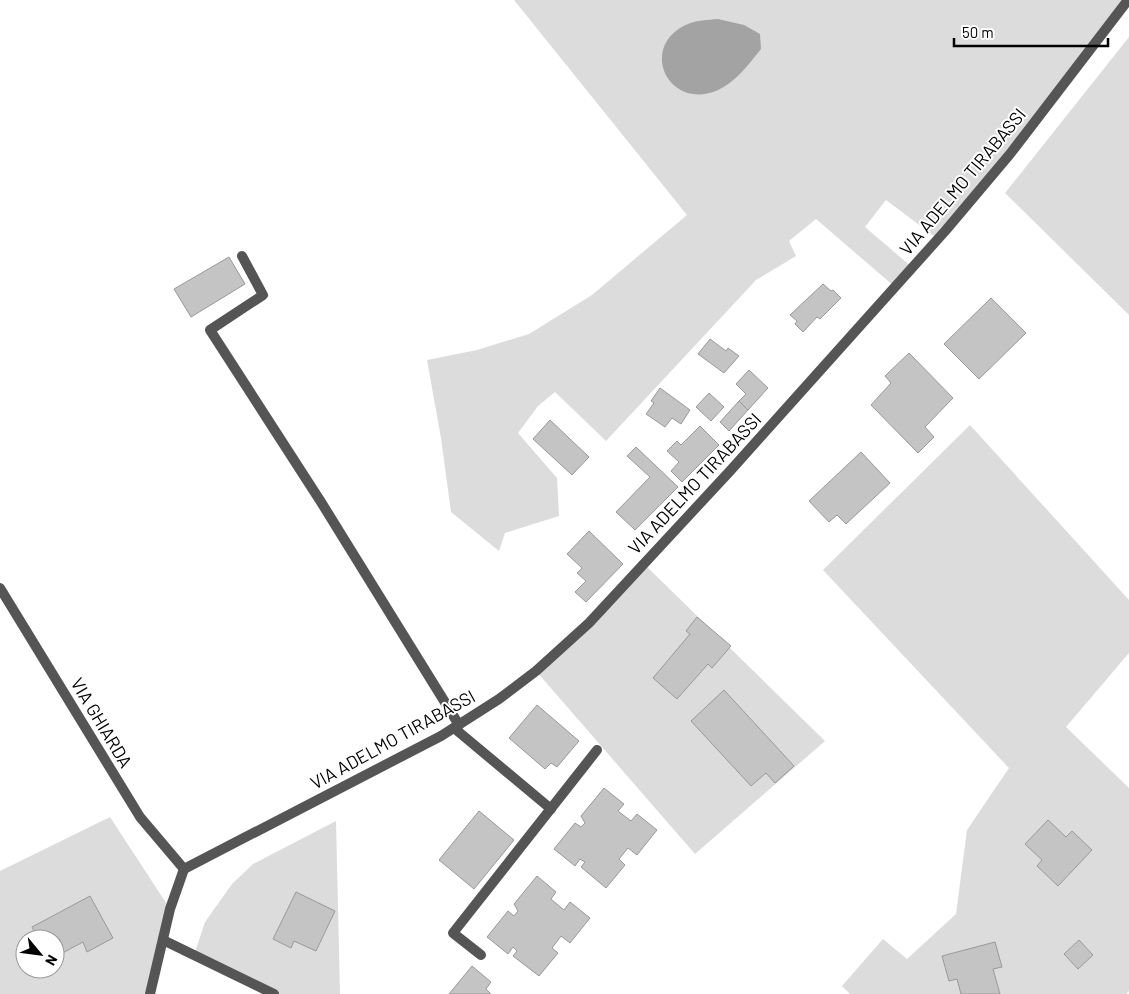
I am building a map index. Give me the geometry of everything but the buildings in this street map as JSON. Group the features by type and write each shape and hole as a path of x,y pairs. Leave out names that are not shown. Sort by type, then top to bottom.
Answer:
{"street":[{"name":"VIA ADELMO TIRABASSI","path":"184,869 433,741 499,699 529,677 589,623 730,471 946,230 1010,154 1128,0"},
{"path":"242,256 263,295 210,330 321,502 456,726 551,809"},
{"name":"VIA GHIARDA","path":"0,588 140,818 184,869"},
{"path":"481,955 454,933 597,750"},
{"path":"150,994 170,910 184,869"},
{"path":"163,940 274,994"}],"shaded area":[{"path":"514,0 1128,0 938,239 886,200 865,227 913,268 895,287 816,219 789,241 796,256 756,280 606,441 555,392 538,406 518,433 557,478 559,516 505,533 499,551 451,512 441,438 427,360 477,350 529,334 592,295 687,215"},
{"path":"718,19 744,25 760,34 761,49 741,73 723,88 699,94 684,92 672,84 665,72 662,59 664,46 673,34 688,24"},
{"path":"1129,37 1129,315 1005,193"},
{"path":"970,425 1129,600 1129,653 1066,727 1129,788 1129,991 1126,994 850,994 842,986 883,939 907,959 956,914 967,830 1009,768 823,570"},
{"path":"644,564 825,741 695,854 536,671"},
{"path":"110,817 170,909 150,994 0,994 0,871"},
{"path":"336,821 340,994 274,994 194,955 205,922 232,884 253,864"}]}
